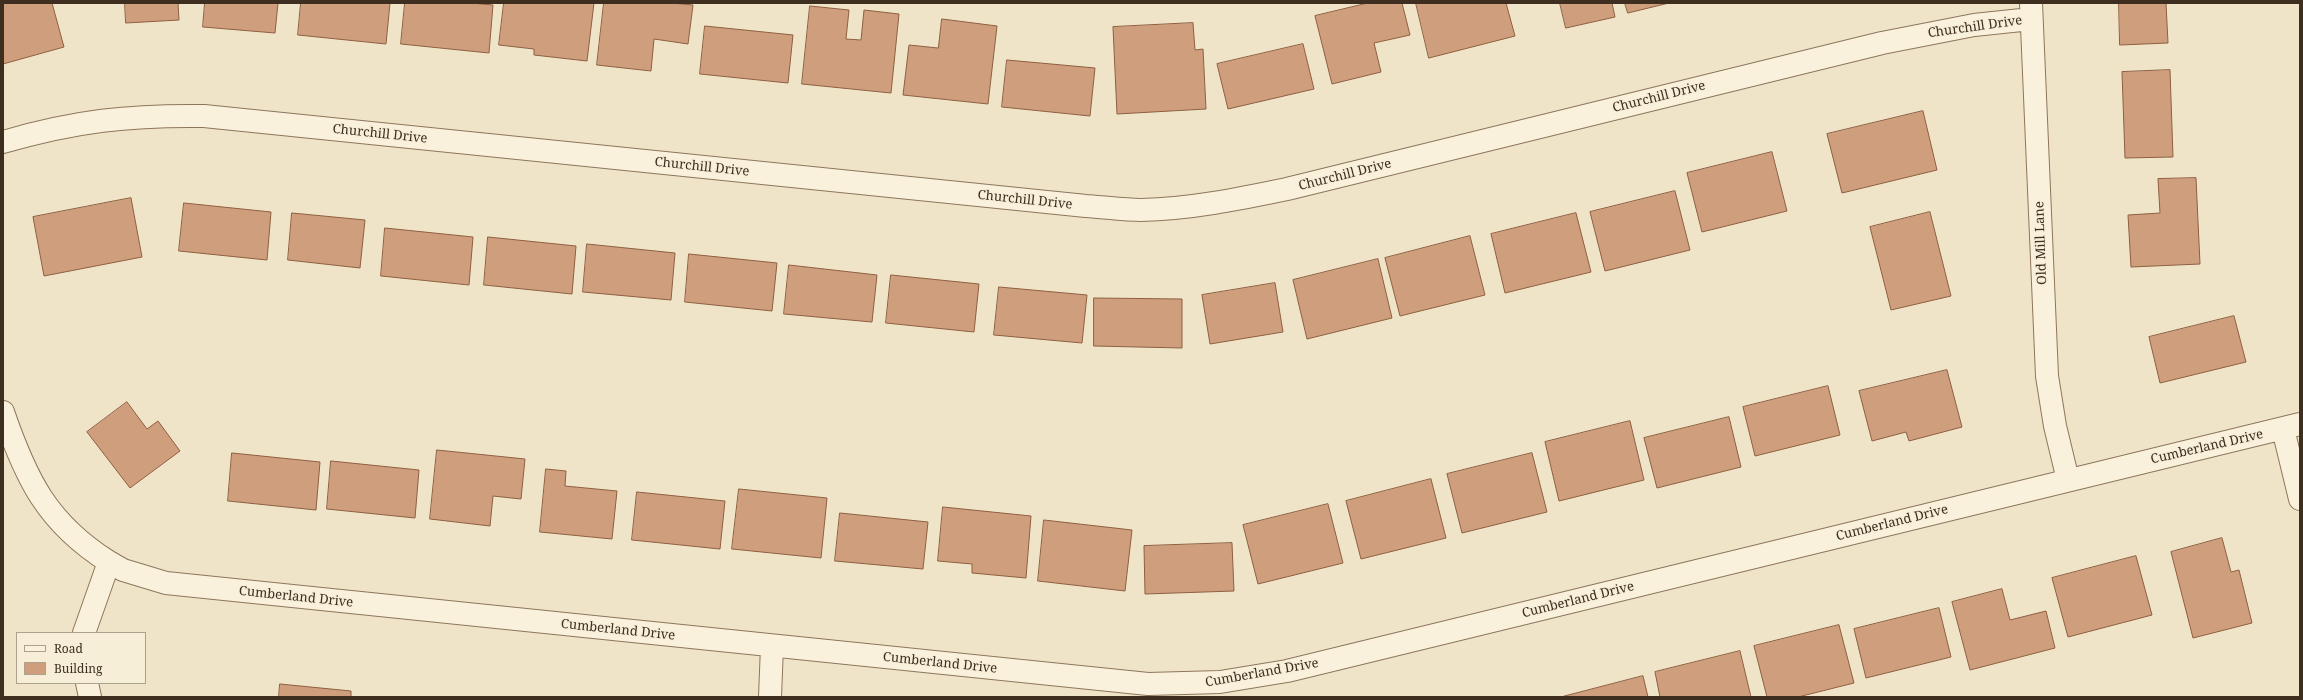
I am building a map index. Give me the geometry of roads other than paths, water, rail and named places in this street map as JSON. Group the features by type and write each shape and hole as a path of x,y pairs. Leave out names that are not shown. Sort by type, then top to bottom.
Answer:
{"street":[{"name":"Churchill Drive","path":"3,142 89,121 149,116 204,116 1086,206 1147,210 1233,200 1287,189 1882,43 1974,25 2031,11"},
{"name":"Old Mill Lane","path":"2031,11 2047,376 2055,426 2068,480"},
{"name":"Cumberland Drive","path":"3,412 19,457 44,503 62,525 88,548 123,570 166,583 1148,684 1220,682 1295,669 2291,426"},
{"path":"2291,426 2300,499"},
{"path":"84,632 109,562"},
{"path":"770,697 772,646"},
{"path":"87,684 90,697"}]}
